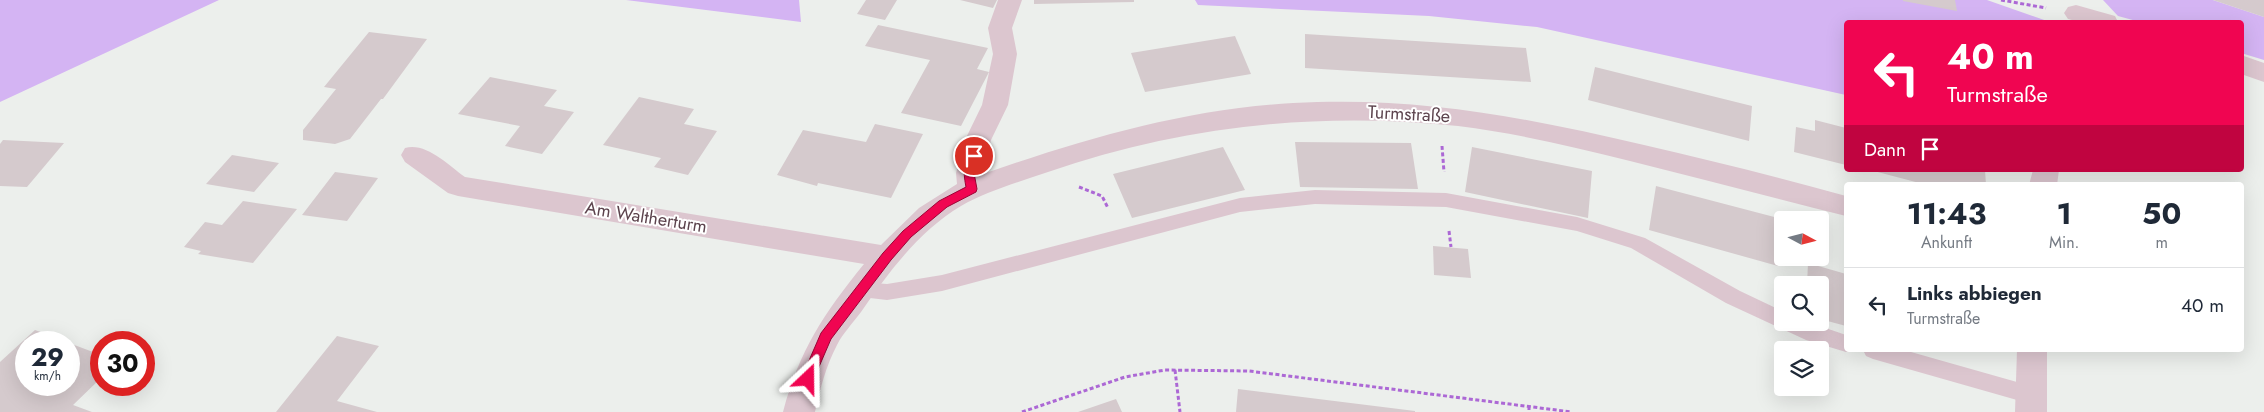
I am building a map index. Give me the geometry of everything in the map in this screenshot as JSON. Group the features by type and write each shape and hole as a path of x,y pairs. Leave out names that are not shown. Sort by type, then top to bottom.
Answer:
{"street":[{"path":"972,189 968,173 978,140 995,105 1005,54 1000,28 1010,0"},
{"path":"2076,12 2100,20"},
{"path":"2244,65 2264,73"},
{"name":"Turmstraße","path":"799,412 808,379 826,336 860,290 907,234 943,204 972,189 1060,157 1122,138 1248,116 1307,112 1410,113 1474,119 1555,133 1844,205"},
{"name":"Am Waltherturm","path":"414,155 458,186 887,257"},
{"path":"2031,404 2032,352"}],"lane":[{"path":"860,290 887,292 942,284 1240,204 1315,197 1446,200 1577,224 1638,243 1733,297 1774,316"},
{"path":"1806,331 1844,342"},
{"path":"1879,352 2031,404"}],"path":[{"path":"2001,0 2076,12"},
{"path":"1060,157 1069,182 1102,196 1120,236"},
{"path":"1175,370 1180,412"},
{"path":"1022,412 1125,377 1175,370 1249,372 1572,412"},
{"path":"1529,406 1529,412"}],"shaded area":[{"path":"0,0 219,0 0,102"},
{"path":"626,0 799,0 801,22"},
{"path":"1195,0 1987,0 2044,20 1844,20 1844,95 1537,27 1429,16 1198,5"},
{"path":"2103,0 2213,0 2264,17 2264,60 2244,54 2244,20 2133,20 2118,16"}],"building":[{"path":"866,0 897,0 885,20 857,14"},
{"path":"960,0 997,0 993,8"},
{"path":"1034,0 1134,0 1134,2 1034,4"},
{"path":"1955,0 1957,11 1903,1"},
{"path":"2213,0 2264,0 2264,17"},
{"path":"878,25 988,48 977,69 989,72 961,126 901,113 930,60 865,46"},
{"path":"369,32 427,39 383,99 381,99 350,139 335,144 303,140 303,130 336,89 324,87"},
{"path":"1305,34 1526,48 1531,82 1305,68"},
{"path":"1235,36 1251,74 1145,92 1131,53"},
{"path":"1595,67 1752,106 1749,141 1588,100"},
{"path":"490,77 557,90 544,106 574,112 542,154 505,146 520,126 458,114"},
{"path":"639,97 694,109 684,124 717,131 688,175 654,167 661,158 603,145"},
{"path":"1815,120 1844,127 1844,164 1794,152 1796,127 1815,131"},
{"path":"875,124 923,134 891,198 818,183 817,186 777,175 803,130 866,142"},
{"path":"3,140 64,143 27,187 0,186 0,144"},
{"path":"1295,142 1411,143 1418,189 1300,187"},
{"path":"1223,147 1245,190 1132,218 1113,174"},
{"path":"1472,147 1592,171 1588,218 1465,192"},
{"path":"232,155 279,163 254,192 206,184"},
{"path":"335,172 378,178 347,221 302,215"},
{"path":"1878,172 1985,172 1986,182 1916,182"},
{"path":"1656,186 1774,217 1774,265 1649,230"},
{"path":"243,201 297,209 253,263 198,254 201,251 184,247 205,222 222,225"},
{"path":"1433,246 1468,249 1471,278 1434,275"},
{"path":"1808,266 1818,266 1844,273 1844,325 1829,321 1829,276 1807,276"},
{"path":"337,336 379,346 337,401 377,412 276,412"},
{"path":"80,347 90,351 90,389 73,405 92,412 0,412 0,362 15,348 15,396 80,396"},
{"path":"1238,389 1415,411 1415,412 1236,412"},
{"path":"1116,399 1122,412 1078,412"}],"route":[{"path":"808,379 826,336 887,257 907,234 943,204 972,189 968,173 974,156"}]}
